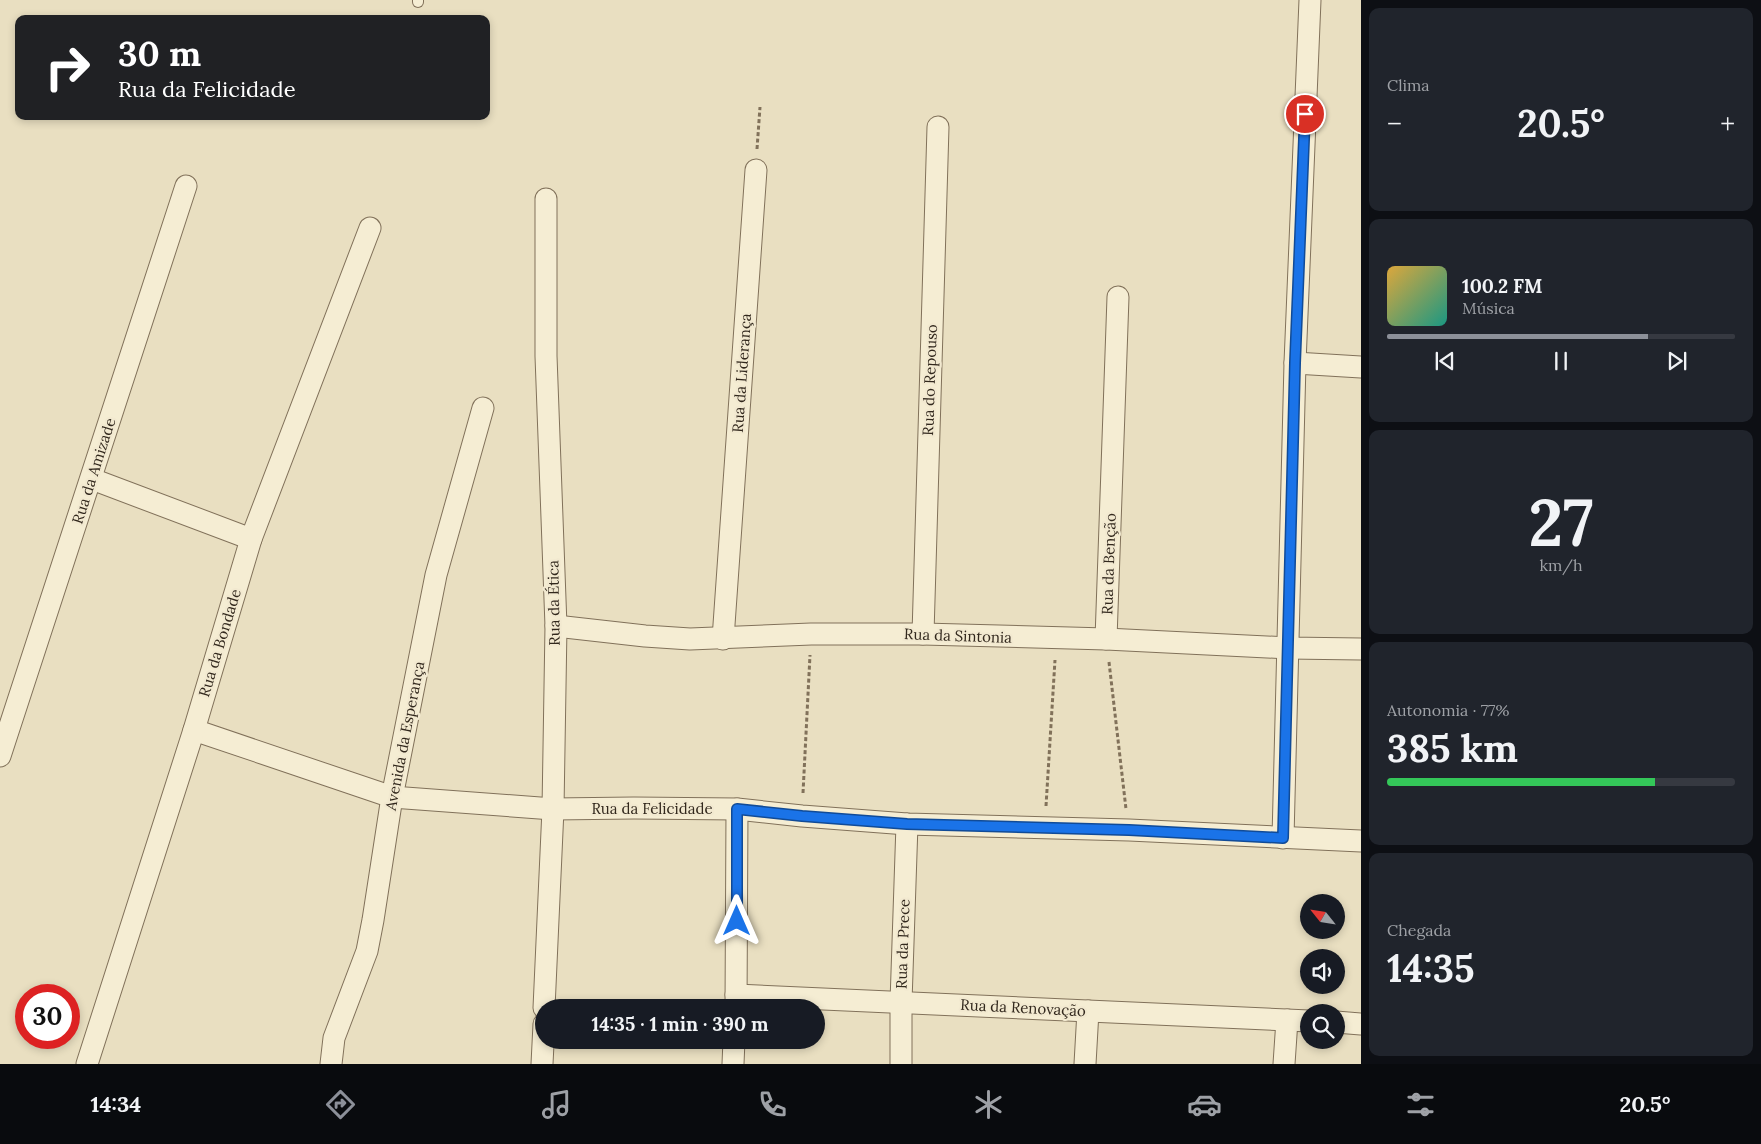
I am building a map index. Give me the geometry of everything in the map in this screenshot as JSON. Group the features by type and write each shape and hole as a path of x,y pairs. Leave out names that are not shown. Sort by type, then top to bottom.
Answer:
{"street":[{"path":"1283,838 1295,363 1310,0"},
{"name":"Rua do Repouso","path":"923,634 938,127"},
{"name":"Rua da Liderança","path":"723,639 756,170"},
{"name":"Rua da Amizade","path":"0,756 92,479 186,186"},
{"name":"Rua da Ética","path":"544,999 553,810 556,626 546,356 546,199"},
{"name":"Rua da Bondade","path":"88,1064 194,730 251,539 370,228"},
{"name":"Rua da Benção","path":"1106,639 1118,296"},
{"path":"1295,363 1361,367"},
{"name":"Avenida da Esperança","path":"331,1064 334,1038 367,951 392,797 436,575 483,408"},
{"path":"92,479 251,539"},
{"name":"Rua da Sintonia","path":"556,626 690,639 811,634 923,634 1361,649"},
{"name":"Rua da Felicidade","path":"194,730 392,797 553,810 634,808 737,809 907,824 1129,830 1361,841"},
{"path":"736,999 737,809"},
{"name":"Rua da Prece","path":"900,1064 907,824"},
{"name":"Rua da Renovação","path":"825,1002 901,1002 1300,1021"},
{"path":"1085,1064 1088,1011"},
{"path":"1284,1064 1288,1020"},
{"path":"1345,1023 1361,1024"},
{"path":"542,1064 543,1049"},
{"path":"733,1064 734,1049"}],"path":[{"path":"756,170 760,107"},
{"path":"802,816 811,634"},
{"path":"1045,827 1056,639"},
{"path":"1106,639 1129,830"}],"route":[{"path":"737,921 737,809 907,824 1129,830 1283,838 1295,363 1305,114"}]}
